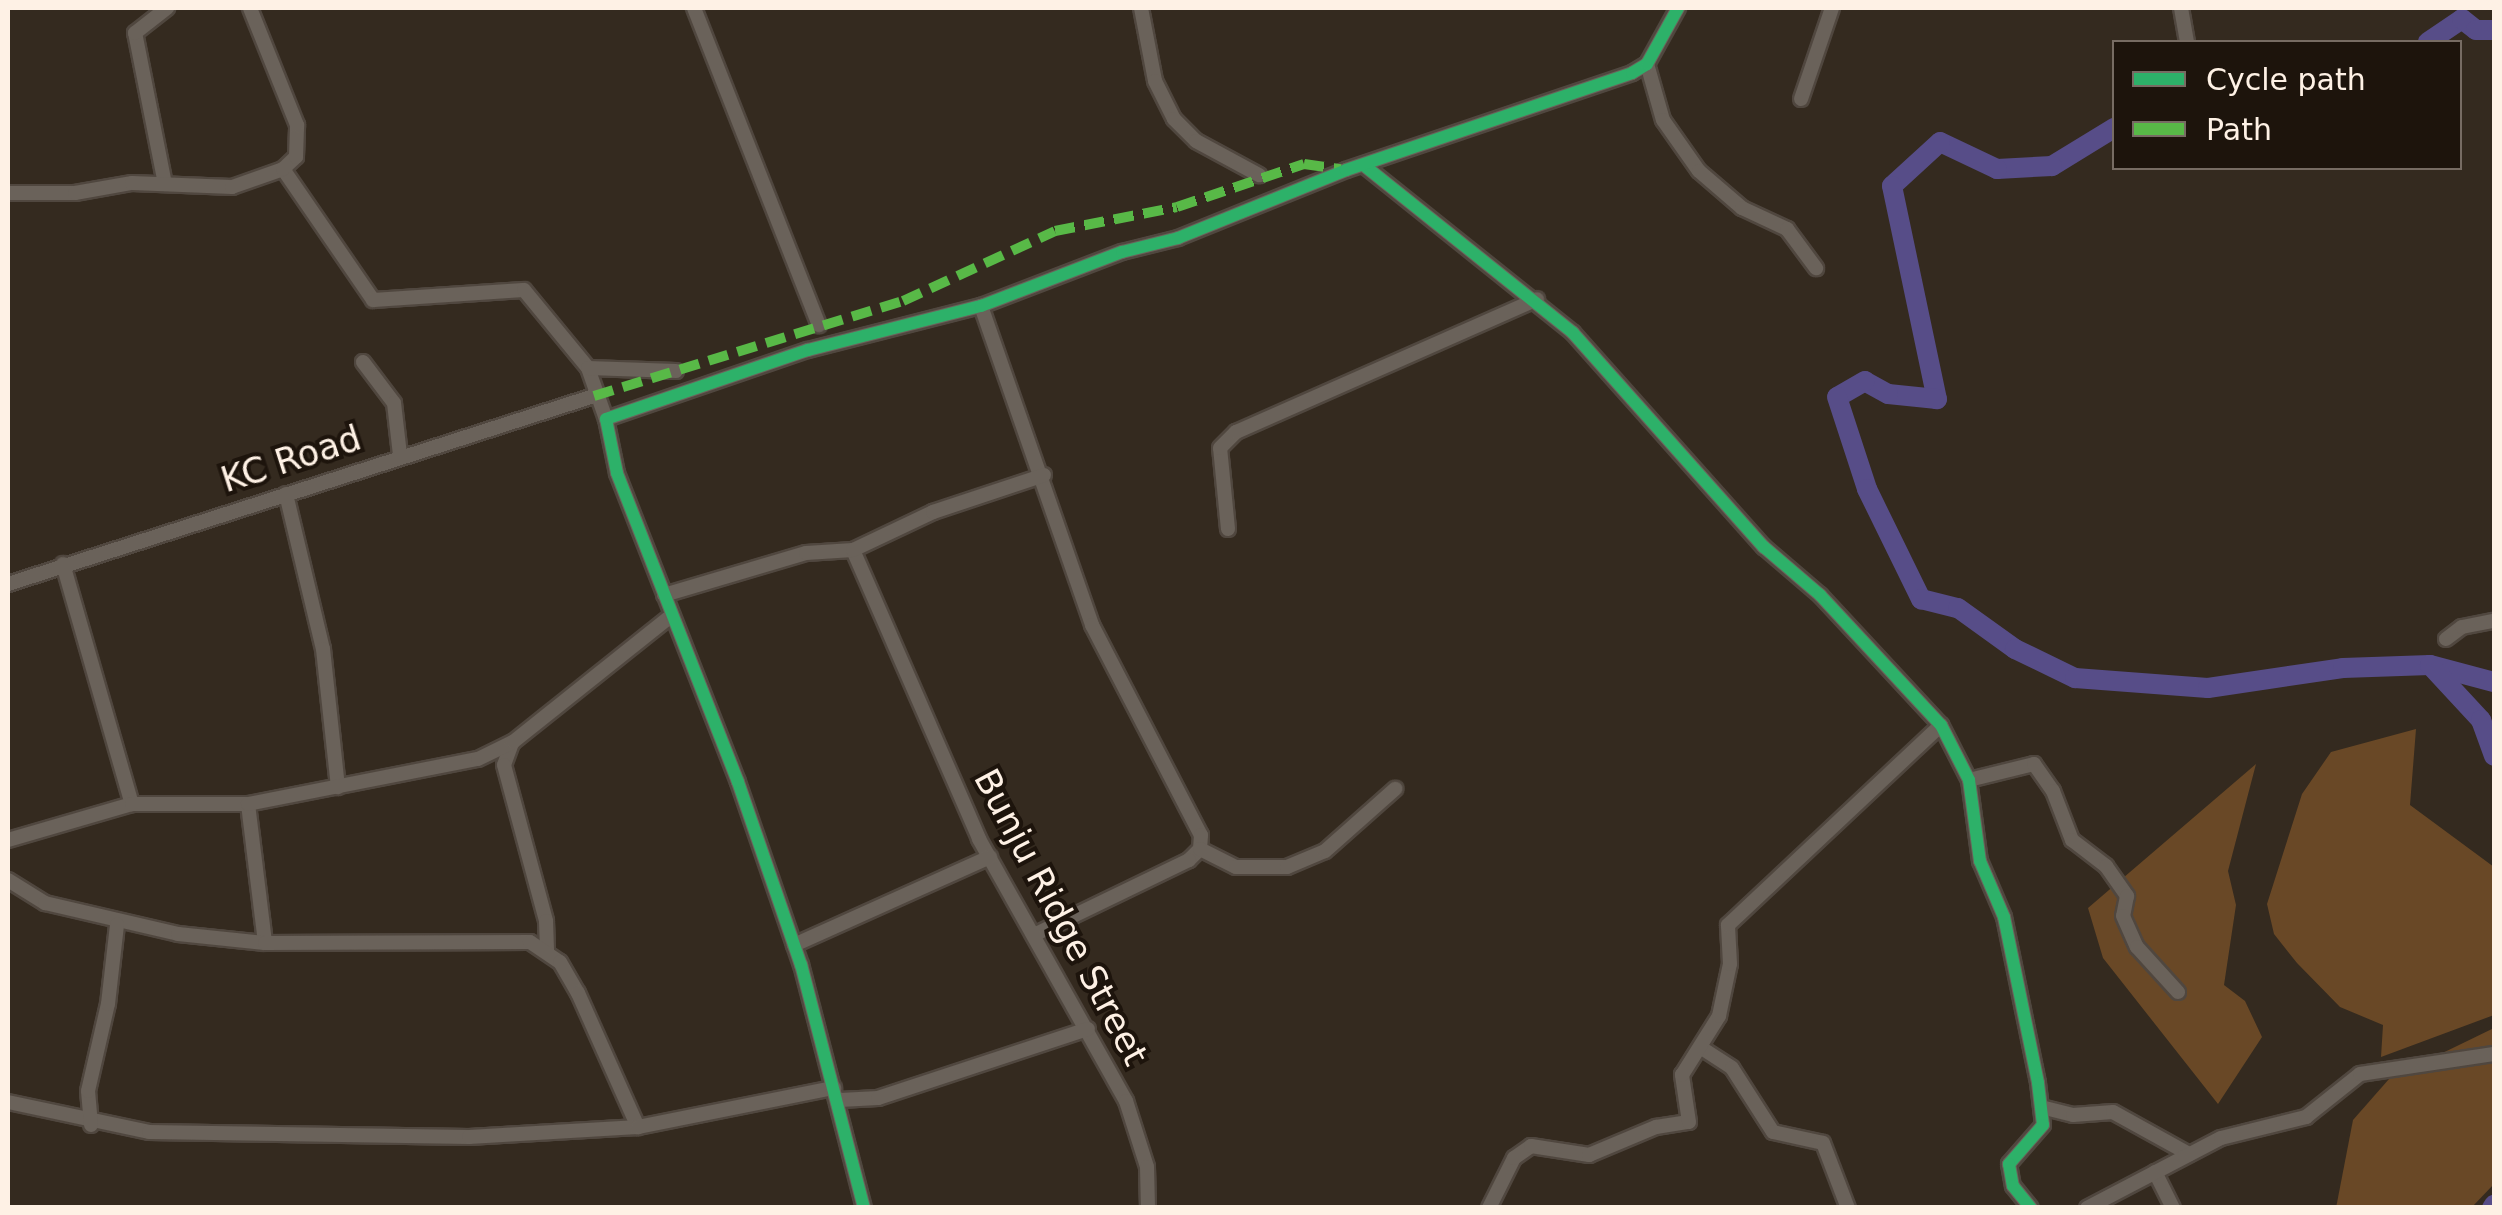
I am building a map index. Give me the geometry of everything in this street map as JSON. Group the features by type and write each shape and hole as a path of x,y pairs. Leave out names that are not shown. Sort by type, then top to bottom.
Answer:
{"street":[{"path":"165,184 135,33 167,8"},
{"path":"8,193 165,184 232,187 282,169 296,157 297,125 250,8"},
{"path":"694,8 805,303 819,326"},
{"path":"1141,8 1154,81 1174,119 1207,148 1259,175"},
{"path":"606,419 808,350 981,306 1647,64 1678,8"},
{"path":"1801,99 1826,40 1832,8"},
{"path":"2182,8 2187,40"},
{"path":"1647,64 1663,120 1699,172 1742,208 1787,229 1816,268"},
{"path":"1366,167 1537,299 1764,547 1820,595 1941,725 1969,780 1980,862 2009,935 2041,1107 2038,1134 2009,1164 2013,1186 2031,1208"},
{"path":"282,169 373,300 524,290 588,368 594,396 606,419 617,474 794,945 837,1094 864,1208"},
{"path":"1228,529 1220,448 1236,432 1537,299"},
{"path":"981,306 1044,475 1092,626 1201,835 1200,849"},
{"path":"363,362 384,384 400,420 400,455"},
{"path":"588,368 676,371"},
{"name":"KC Road","path":"8,584 400,455 594,396"},
{"path":"664,596 806,553 853,550 933,512 1044,475"},
{"path":"286,494 323,649 338,787"},
{"name":"Bunju Ridge Street","path":"853,550 990,857 1126,1102 1147,1167 1147,1207"},
{"path":"63,564 132,804"},
{"path":"8,840 132,804 248,804 478,759 513,742 672,615"},
{"path":"2446,639 2462,627 2494,621"},
{"path":"1489,1208 1514,1158 1530,1146 1589,1154 1656,1127 1685,1126 1691,1116 1682,1075 1719,1016 1730,964 1728,925 1941,725"},
{"path":"513,742 504,765 546,921 546,950 578,993 638,1127"},
{"path":"1969,780 2034,764 2053,791 2072,840 2106,866 2127,896 2123,916 2137,947 2178,992"},
{"path":"1200,849 1236,867 1286,867 1325,851 1395,789"},
{"path":"248,804 264,942"},
{"path":"1036,934 1200,849"},
{"path":"794,945 990,857"},
{"path":"8,880 45,903 117,925 264,942 500,941 546,950"},
{"path":"91,1124 88,1091 108,1004 117,925"},
{"path":"8,1102 91,1124 149,1132 469,1137 638,1127 837,1094 878,1098 1088,1029"},
{"path":"1700,1047 1732,1068 1773,1132 1823,1143 1848,1208"},
{"path":"2086,1208 2188,1154 2254,1125 2306,1117 2360,1074 2494,1054"},
{"path":"2041,1107 2073,1115 2112,1112 2188,1154"},
{"path":"2155,1172 2174,1208"}],"shaded area":[{"path":"2416,729 2410,805 2494,867 2494,1015 2381,1057 2383,1025 2340,1007 2297,963 2274,934 2267,904 2302,794 2331,752"},
{"path":"2256,764 2228,871 2236,905 2224,985 2245,1001 2262,1037 2218,1104 2103,958 2088,908"},
{"path":"2494,1028 2494,1184 2472,1207 2336,1208 2353,1120 2389,1079"}],"waterway":[{"path":"2431,40 2462,19 2476,30 2494,30"},
{"path":"2112,129 2052,166 1997,169 1940,142 1892,186 1937,399 1888,394 1865,381 1837,397 1867,489 1921,599 1958,608 2015,649 2075,678 2208,688 2343,668 2430,665 2494,682"},
{"path":"2430,665 2481,720 2494,756"}],"marked path":[{"path":"594,396 903,301 1055,231 1177,207 1304,164 1341,169"}],"cycle path":[{"path":"864,1208 801,965 738,782 617,473 606,419 808,350 981,306 1122,252 1178,238 1346,170 1632,73 1647,64 1678,8"},
{"path":"1366,167 1573,333 1764,547 1820,595 1941,725 1969,780 1980,861 2004,917 2038,1083 2043,1125 2009,1164 2013,1186 2031,1208"}]}
